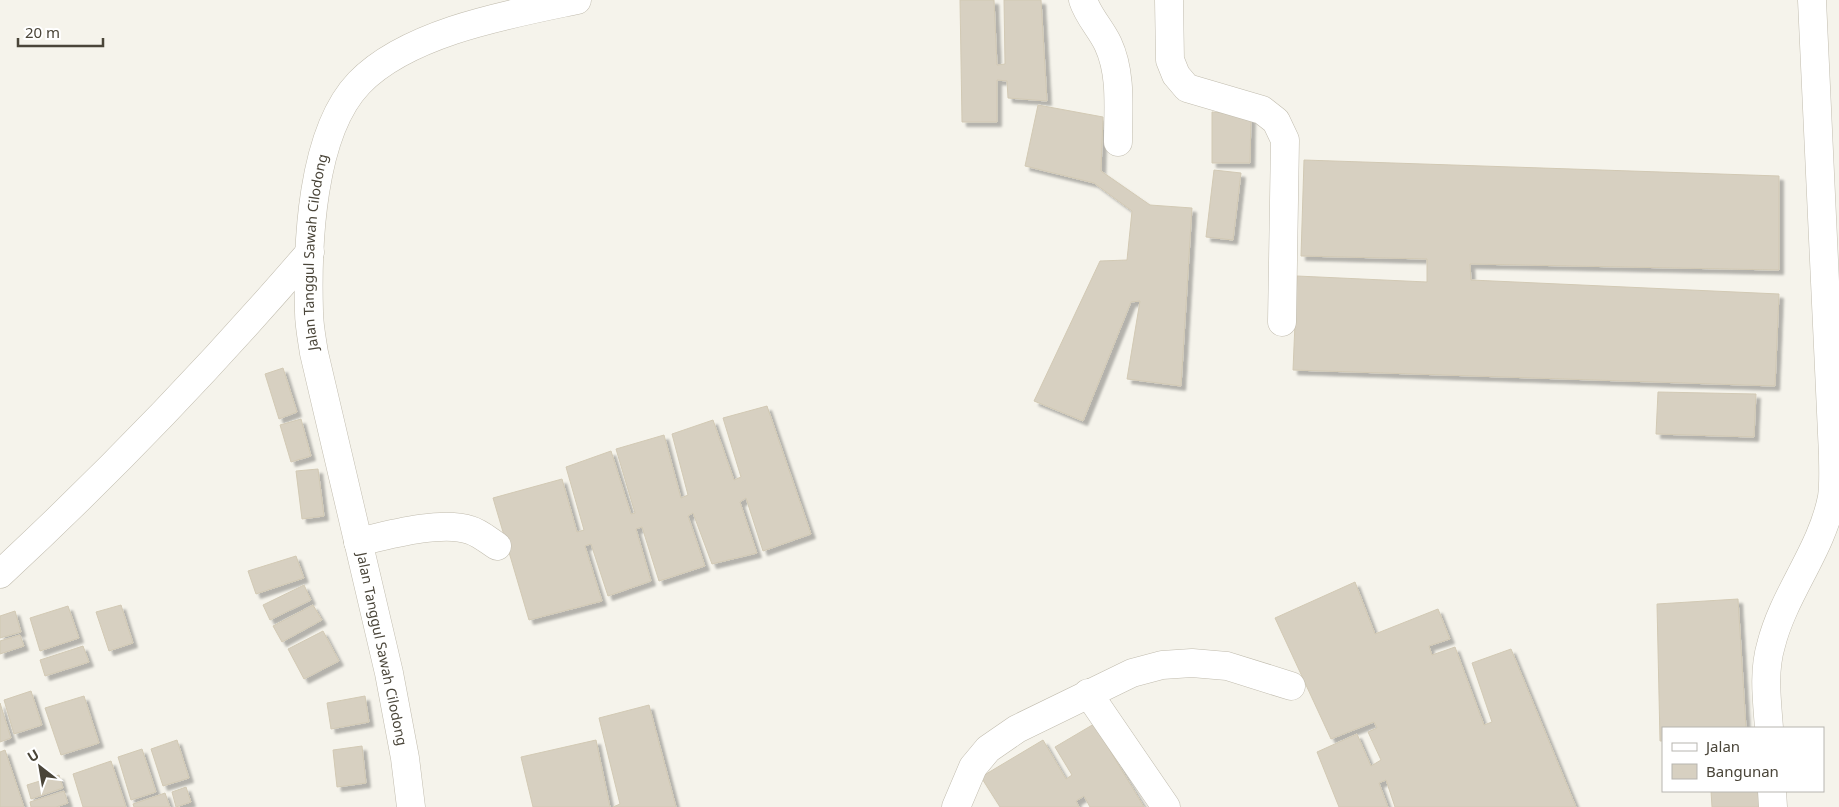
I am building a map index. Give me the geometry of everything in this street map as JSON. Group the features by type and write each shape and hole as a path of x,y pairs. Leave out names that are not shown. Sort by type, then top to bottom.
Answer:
{"street":[{"name":"Jalan Tanggul Sawah Cilodong","path":"411,807 406,758 390,682 366,540 314,353 309,313 310,252 313,206 323,153 343,102 360,82 386,61 423,42 464,26 577,0"},
{"path":"1083,0 1107,42 1118,75 1118,142"},
{"path":"1169,0 1170,60 1176,75 1187,88 1262,110 1276,121 1285,140 1282,322"},
{"path":"1768,727 1766,679 1770,646 1781,614 1804,571 1819,536 1832,496 1834,454 1812,0"},
{"path":"0,574 37,540 210,363 310,252"},
{"path":"366,540 400,532 455,526 472,531 497,546"},
{"path":"956,807 973,766 988,749 1017,729 1132,673 1162,665 1192,663 1227,666 1291,686"},
{"path":"1088,693 1166,807"},
{"path":"1772,792 1773,807"}],"building":[{"path":"960,0 994,0 997,65 1005,64 1004,0 1041,0 1047,101 1008,98 1007,81 997,80 997,122 962,122"},
{"path":"1038,105 1103,117 1101,171 1150,205 1192,208 1181,386 1127,379 1140,301 1131,302 1083,421 1034,401 1100,261 1127,260 1132,211 1094,183 1025,166"},
{"path":"1212,112 1251,115 1250,163 1212,163"},
{"path":"1304,160 1779,176 1779,270 1470,264 1471,280 1779,294 1775,386 1293,370 1297,276 1427,282 1427,259 1301,256"},
{"path":"1214,170 1241,173 1233,240 1206,237"},
{"path":"283,368 297,412 279,419 265,374"},
{"path":"1658,392 1756,394 1754,437 1656,434"},
{"path":"767,406 811,534 763,551 746,498 740,502 757,553 712,564 693,513 688,516 705,566 659,581 642,527 636,529 651,581 608,596 591,544 585,546 602,601 529,620 493,498 562,479 577,532 584,530 566,467 611,451 631,514 635,513 616,449 664,435 681,498 688,495 672,434 713,420 734,480 741,477 723,418"},
{"path":"301,419 311,456 291,462 280,425"},
{"path":"318,469 324,516 302,519 296,471"},
{"path":"296,556 304,578 256,594 248,571"},
{"path":"1355,582 1375,634 1438,609 1450,639 1429,646 1432,655 1455,647 1484,725 1492,722 1472,663 1511,649 1576,807 1395,807 1386,780 1379,783 1388,807 1339,807 1317,752 1357,734 1371,766 1381,760 1368,732 1377,728 1374,722 1331,739 1275,618"},
{"path":"304,585 311,600 270,620 263,605"},
{"path":"1738,599 1746,727 1662,727 1662,741 1660,741 1657,604"},
{"path":"121,605 133,643 109,651 96,612"},
{"path":"313,605 322,620 282,642 273,626"},
{"path":"68,606 79,638 40,651 30,618"},
{"path":"15,611 21,632 0,638 0,616"},
{"path":"323,631 339,661 304,679 288,649"},
{"path":"20,635 24,646 0,654 0,641"},
{"path":"83,646 89,662 45,676 40,660"},
{"path":"31,691 42,725 14,734 4,700"},
{"path":"84,696 99,743 61,755 45,708"},
{"path":"365,696 369,722 331,729 327,703"},
{"path":"0,703 11,738 0,742"},
{"path":"649,705 676,807 613,807 620,804 599,718"},
{"path":"1094,724 1144,807 1090,807 1084,796 1076,801 1079,807 1000,807 981,777 1043,740 1066,779 1072,775 1055,747"},
{"path":"177,740 189,778 163,786 151,749"},
{"path":"596,740 610,807 533,807 521,757"},
{"path":"362,746 366,783 337,787 333,750"},
{"path":"142,749 156,792 131,800 118,757"},
{"path":"5,750 24,807 0,807 0,752"},
{"path":"111,761 126,807 83,807 73,774"},
{"path":"59,775 63,788 31,799 27,785"},
{"path":"186,787 191,802 176,807 172,792"},
{"path":"64,791 68,803 56,807 31,807 30,802"},
{"path":"1711,792 1761,792 1762,807 1712,807"},
{"path":"165,793 170,807 134,807 133,804"}]}
